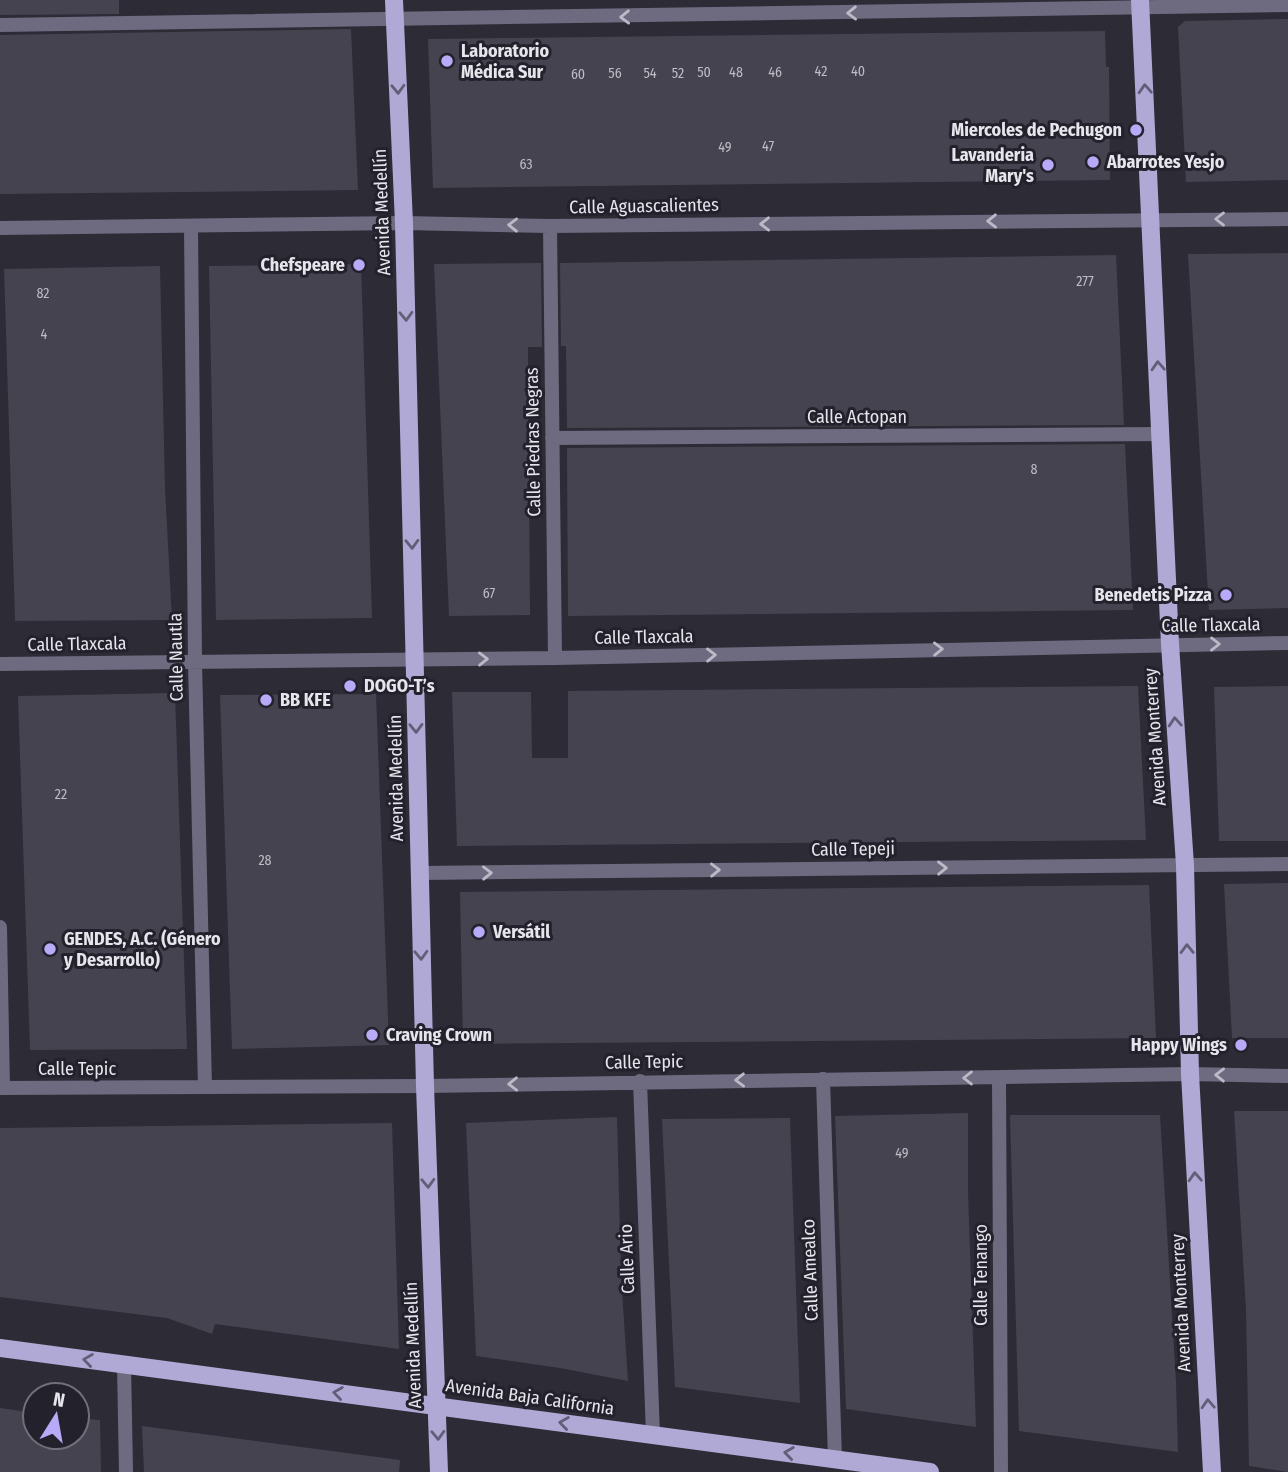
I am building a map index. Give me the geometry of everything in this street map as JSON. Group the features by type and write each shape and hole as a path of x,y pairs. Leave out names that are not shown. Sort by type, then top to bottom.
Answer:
{"main road":[{"name":"Avenida Medellín","path":"394,0 404,223 419,873 439,1472"},
{"name":"Avenida Monterrey","path":"1141,4 1170,644 1185,865 1190,1074 1212,1472"},
{"name":"Avenida Baja California","path":"0,1348 653,1435 831,1466 930,1472"}],"street":[{"path":"0,25 395,21 1141,4 1288,5"},
{"name":"Calle Aguascalientes","path":"0,228 404,223 550,226 1288,219"},
{"name":"Calle Nautla","path":"191,226 195,662 205,1087"},
{"name":"Calle Piedras Negras","path":"550,226 555,658"},
{"name":"Calle Actopan","path":"552,438 1162,434"},
{"name":"Calle Tlaxcala","path":"0,664 555,658 1288,643"},
{"name":"Calle Tepeji","path":"419,873 1288,863"},
{"path":"0,927 1,1088"},
{"name":"Calle Tepic","path":"1,1088 425,1086 1190,1074 1288,1076"},
{"name":"Calle Tenango","path":"999,1078 1002,1472"},
{"name":"Calle Amealco","path":"823,1079 831,1466"},
{"name":"Calle Ario","path":"640,1081 653,1435"},
{"path":"124,1364 126,1472"}],"building":[{"path":"0,0 119,0 119,14 0,15"},
{"path":"1288,19 1288,180 1186,182 1178,27 1185,21"},
{"path":"351,29 358,190 0,194 0,35"},
{"path":"1105,31 1106,67 1109,67 1110,180 433,188 428,39"},
{"path":"1288,253 1288,608 1209,610 1188,254"},
{"path":"1116,255 1124,425 567,428 566,346 561,346 560,263"},
{"path":"541,263 542,347 528,347 530,615 449,616 434,264"},
{"path":"361,264 372,618 216,620 209,266"},
{"path":"160,266 165,488 172,620 15,621 4,269"},
{"path":"1125,444 1133,610 568,616 567,448"},
{"path":"1138,686 1146,840 457,846 452,692 531,692 532,758 568,758 568,691"},
{"path":"1288,686 1288,841 1219,841 1214,687"},
{"path":"175,693 187,1049 30,1050 18,696"},
{"path":"376,694 389,1045 232,1049 220,695"},
{"path":"1288,883 1288,1038 1232,1038 1224,884"},
{"path":"1149,885 1156,1038 463,1044 460,892"},
{"path":"1234,1111 1288,1111 1288,1472 1249,1466 1246,1310"},
{"path":"968,1113 976,1427 846,1409 835,1116"},
{"path":"1010,1115 1160,1115 1178,1452 1019,1431"},
{"path":"617,1117 621,1276 628,1381 476,1356 466,1123"},
{"path":"790,1118 800,1403 675,1387 662,1119"},
{"path":"392,1123 399,1349 215,1324 212,1334 167,1318 0,1297 0,1128"},
{"path":"0,1408 21,1411 21,1451 91,1451 91,1419 100,1420 101,1472 0,1472"},
{"path":"142,1426 400,1460 399,1472 144,1472"}],"place":[{"name":"Laboratorio Médica Sur","path":"447,61"},
{"name":"Miercoles de Pechugon","path":"1136,130"},
{"name":"Abarrotes Yesjo","path":"1093,162"},
{"name":"Lavanderia Mary's","path":"1048,165"},
{"name":"Chefspeare","path":"359,265"},
{"name":"Benedetis Pizza","path":"1226,595"},
{"name":"DOGO-T’s","path":"350,686"},
{"name":"BB KFE","path":"266,700"},
{"name":"Versátil","path":"479,932"},
{"name":"GENDES, A.C. (Género y Desarrollo)","path":"50,949"},
{"name":"Craving Crown","path":"372,1035"},
{"name":"Happy Wings","path":"1241,1045"}]}
